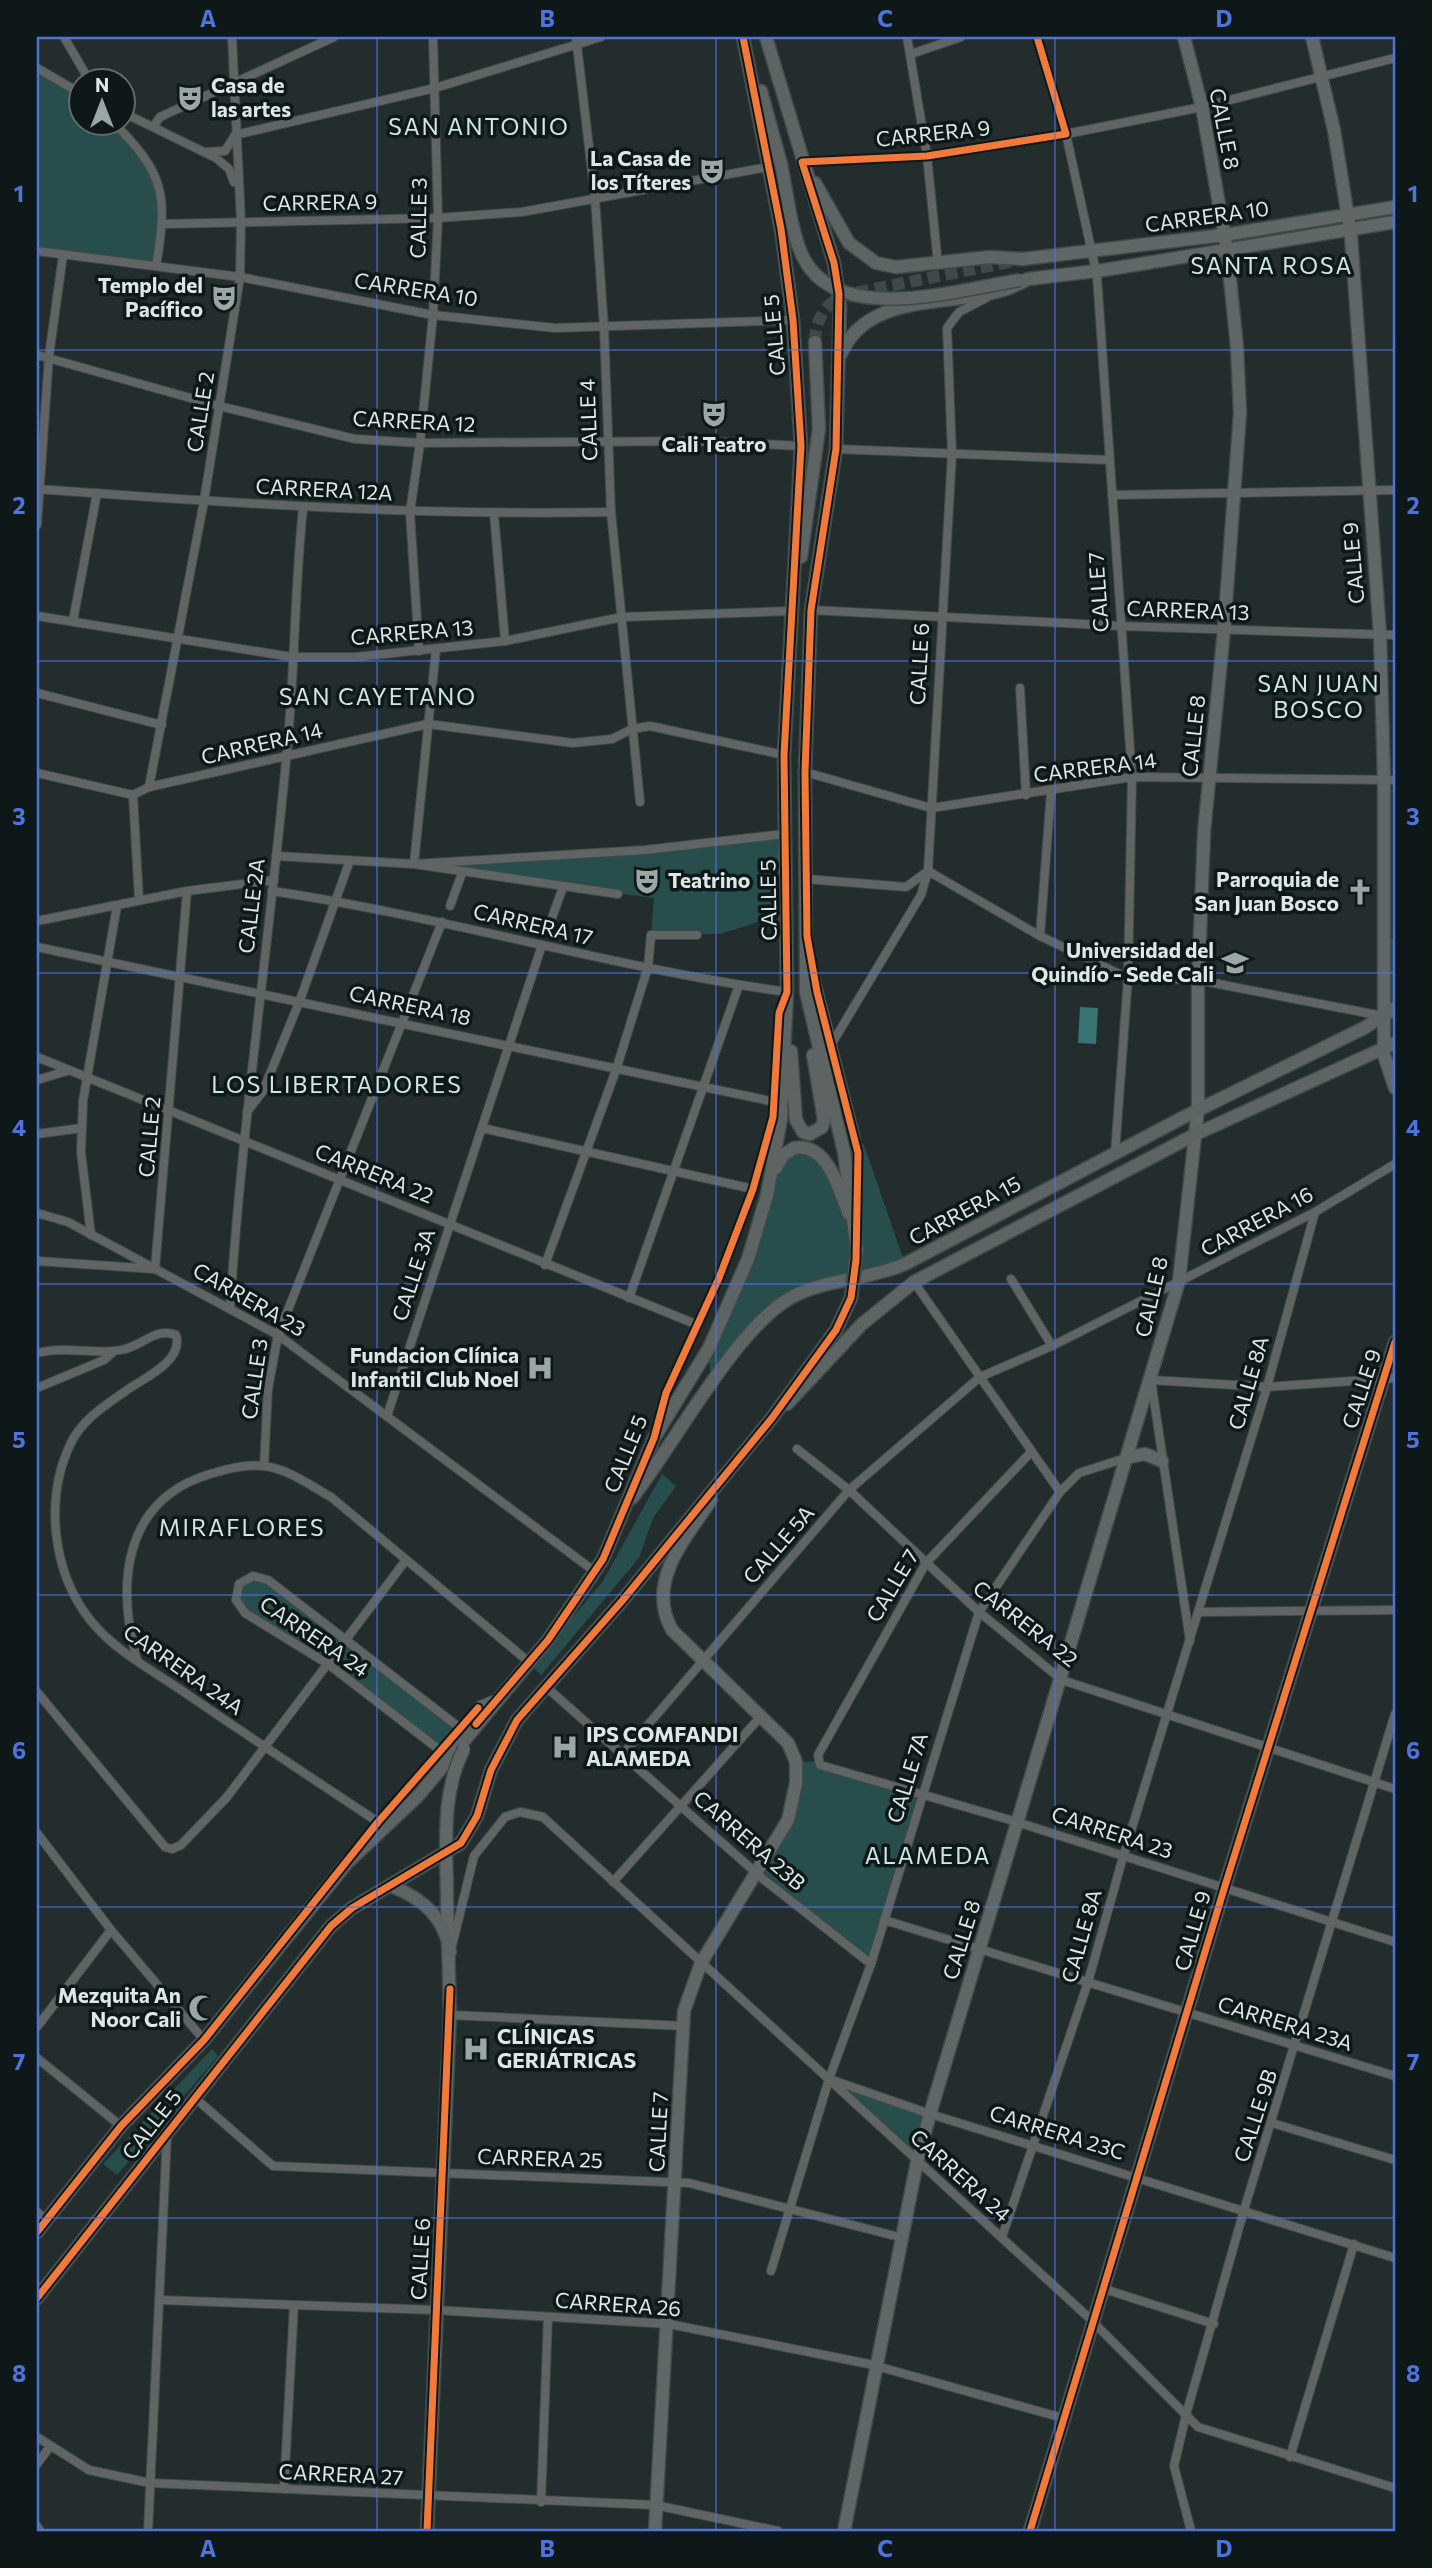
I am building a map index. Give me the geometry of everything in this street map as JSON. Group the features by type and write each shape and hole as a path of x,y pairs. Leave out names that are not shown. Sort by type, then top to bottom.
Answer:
{"main road":[{"path":"744,37 775,166 803,258 823,280 840,292 856,297 883,299 1024,280"},
{"name":"CALLE 5","path":"37,2298 331,1926 345,1912 461,1843 477,1816 491,1770 508,1734 545,1686 622,1601 729,1472 822,1352 846,1311 857,1250 855,1227 844,1152 806,992 805,772 811,610 836,449 840,305 836,272 766,37"},
{"name":"CALLE 8","path":"844,2531 917,2162 929,2114 1062,1680 1180,1281 1198,1109 1198,980 1210,776 1236,493 1240,413 1237,347 1227,250 1202,107 1184,37"},
{"name":"CALLE 9","path":"1312,37 1323,76 1350,230 1390,780 1390,940 1384,1016 1395,1088"},
{"path":"802,162 845,238 862,256 891,267 938,264"},
{"name":"CALLE 5","path":"476,1724 529,1662 594,1571 654,1438 709,1348 744,1270 766,1195 781,1119 787,992 784,755 801,446 793,320 775,166"},
{"name":"CARRERA 10","path":"938,264 990,257 1018,260 1224,235 1395,207"},
{"name":"CARRERA 10","path":"1024,280 1097,271 1395,222"},
{"path":"838,361 852,334 877,315 1003,290 1024,280"},
{"path":"793,587 801,558 818,438 815,342"},
{"path":"787,992 796,1120 803,1132 810,1134 822,1127 824,1120 806,992"},
{"name":"CARRERA 15","path":"620,1514 730,1358 767,1314 781,1303 810,1289 874,1276 905,1265 1395,1008"},
{"name":"CARRERA 15","path":"772,1418 862,1324 914,1282 1196,1134 1389,1046"},
{"path":"766,1195 783,1155 794,1148 806,1147 827,1163 855,1227"},
{"name":"CALLE 9","path":"1030,2531 1224,1889 1311,1610 1389,1379 1395,1342"},
{"path":"1129,1457 1145,1454 1162,1461"},
{"path":"729,1472 671,1562 663,1584 662,1604 672,1630 762,1715"},
{"name":"CALLE 7","path":"654,2531 688,1996 701,1964 789,1820 795,1800 796,1762 788,1743 762,1715"},
{"name":"CALLE 6","path":"427,2531 450,2015 447,1803 461,1747 476,1724"},
{"name":"CALLE 5","path":"37,2232 41,2216 121,2126 204,2040 347,1863 418,1796 461,1747"},
{"path":"391,1886 415,1897 433,1913 443,1928 450,1952"}],"street":[{"path":"64,37 81,66"},
{"name":"CALLE 2","path":"149,788 204,501 240,277 241,222 237,187 232,37"},
{"path":"153,127 160,117 334,37"},
{"name":"CALLE 3","path":"419,651 410,512 433,315 438,218 433,37"},
{"path":"206,152 225,151 235,135 435,88 577,40 601,37"},
{"path":"906,37 928,156 938,264"},
{"path":"911,54 961,37"},
{"name":"CALLE 7","path":"1037,37 1066,134 1097,271 1132,777 1128,978 1115,1153"},
{"name":"CALLE 4","path":"577,40 595,198 604,328 606,442 611,512 640,802"},
{"name":"CARRERA 9","path":"802,162 928,156 1066,134 1202,107 1395,58"},
{"path":"37,68 66,87"},
{"path":"136,119 206,152 224,164 237,187"},
{"path":"126,136 154,172 163,199 163,224 156,265"},
{"name":"CARRERA 9","path":"163,224 438,218 523,212 775,166"},
{"name":"CARRERA 10","path":"37,251 240,277 433,315 555,328 793,320"},
{"path":"37,525 49,356 63,255"},
{"name":"CALLE 6","path":"831,1045 921,895 928,871 952,454 947,328 959,312 1003,290"},
{"name":"CARRERA 12","path":"37,355 49,356 219,406 355,439 420,443 705,441 801,446"},
{"path":"836,449 1110,460"},
{"name":"CARRERA 12A","path":"38,489 303,508 494,514 611,512"},
{"path":"1112,495 1395,490"},
{"path":"73,621 97,493"},
{"name":"CALLE 2A","path":"230,1308 242,1140 287,758 303,508"},
{"path":"494,514 505,641"},
{"name":"CARRERA 13","path":"811,610 1120,626 1395,635"},
{"name":"CARRERA 13","path":"37,616 292,657 388,656 505,641 622,617 790,611"},
{"path":"414,864 436,649"},
{"path":"1020,688 1026,795"},
{"path":"37,693 162,726"},
{"name":"CARRERA 14","path":"133,795 149,788 428,724 573,743 612,739 632,729 659,727 784,755"},
{"name":"CARRERA 14","path":"805,772 931,808 1132,777 1390,780"},
{"path":"37,773 133,795 139,900"},
{"path":"1040,936 1051,791"},
{"path":"414,864 645,850 785,834"},
{"path":"276,856 414,864 618,894"},
{"path":"247,1112 263,1091 338,901 350,860"},
{"path":"807,879 906,887 928,871 1040,936 1128,978 1198,980 1384,1016"},
{"path":"450,906 462,873"},
{"path":"37,921 187,891 274,880"},
{"path":"549,926 563,887"},
{"name":"CALLE 2","path":"155,1269 171,1109 187,891"},
{"name":"CARRERA 17","path":"272,891 338,901 648,967 787,992"},
{"path":"92,1235 81,1152 82,1128 117,906"},
{"name":"CALLE 3","path":"264,1466 268,1389 278,1335 442,922"},
{"path":"545,1265 616,1070 648,967 651,936 697,935"},
{"name":"CALLE 5","path":"807,936 858,1153 855,1227"},
{"name":"CALLE 3A","path":"387,1416 542,945"},
{"name":"CARRERA 18","path":"37,947 300,1000 775,1102"},
{"path":"629,1298 739,985"},
{"name":"CALLE 5","path":"654,1438 666,1393 698,1325 753,1189 775,1102 779,1013 787,992"},
{"name":"CARRERA 22","path":"37,1057 171,1109 545,1265 698,1325"},
{"path":"37,1080 68,1071"},
{"path":"37,1133 82,1128"},
{"path":"482,1128 753,1189"},
{"name":"CARRERA 16","path":"980,1377 1052,1346 1315,1212 1395,1164"},
{"name":"CALLE 8A","path":"1002,2237 1088,1982 1123,1857 1267,1387 1315,1212"},
{"name":"CARRERA 23","path":"37,1213 68,1222 278,1335 594,1571"},
{"path":"37,1261 155,1269"},
{"path":"1011,1279 1052,1346"},
{"path":"914,1282 1060,1492"},
{"name":"CARRERA 24A","path":"114,1351 143,1342 156,1334 170,1333 176,1335 178,1341 169,1361 99,1409 71,1443 60,1475 56,1506 61,1565 71,1592 112,1644 378,1822"},
{"path":"37,1353 73,1348 114,1351"},
{"path":"37,1388 104,1360 114,1351"},
{"name":"CALLE 5A","path":"623,1754 849,1490 980,1377"},
{"path":"1151,1380 1267,1387 1389,1379"},
{"name":"CALLE 8A","path":"1151,1380 1190,1643"},
{"name":"CARRERA 22","path":"797,1449 849,1490 979,1612 1062,1680 1395,1789"},
{"name":"CALLE 7","path":"818,1761 818,1755 926,1563 1031,1452"},
{"name":"CALLE 7A","path":"771,2271 829,2079 871,1964 979,1612 1060,1492 1079,1473 1129,1457"},
{"path":"137,1660 129,1631 126,1574 132,1546 145,1520 167,1496 192,1479 226,1469 264,1466 297,1478 331,1497 529,1662"},
{"path":"37,1692 165,1847 172,1849 181,1845 227,1797 406,1560"},
{"name":"CARRERA 24","path":"441,1751 328,1664 239,1607 236,1600 239,1584 245,1578 261,1576 460,1728"},
{"path":"1199,1612 1395,1610"},
{"name":"CARRERA 23B","path":"545,1686 756,1872 871,1964"},
{"name":"CALLE 5","path":"347,1863 378,1822 481,1705 499,1698"},
{"name":"CALLE 9B","path":"1191,2531 1174,2466 1186,2415 1244,2210 1297,2045 1395,1714"},
{"path":"613,1882 762,1715"},
{"name":"CARRERA 23","path":"818,1761 828,1769 1016,1823 1395,1942"},
{"name":"CARRERA 24","path":"450,1952 474,1856 505,1817 520,1812 542,1817 1002,2237 1094,2323 1198,2427 1395,2488"},
{"path":"37,1833 111,1930 204,2040"},
{"name":"CARRERA 23A","path":"884,1920 1395,2076"},
{"path":"37,2027 111,1930"},
{"path":"450,2015 684,2026"},
{"path":"37,2058 121,2126"},
{"name":"CARRERA 23C","path":"829,2079 929,2114 1033,2143 1395,2258"},
{"name":"CARRERA 25","path":"195,2098 273,2166 676,2182 903,2238"},
{"path":"1272,2123 1395,2160"},
{"path":"148,2531 167,2136"},
{"path":"1290,2457 1354,2245"},
{"path":"1104,2289 1214,2323"},
{"name":"CARRERA 26","path":"160,2300 435,2310 668,2324 876,2366 1063,2418"},
{"path":"284,2489 293,2305"},
{"path":"541,2502 548,2318"},
{"name":"CARRERA 27","path":"37,2437 49,2448 89,2470 150,2483 655,2505 778,2531"},
{"path":"37,2464 49,2448"},
{"path":"37,2526 40,2531"}],"shaded area":[{"path":"37,68 66,85 66,136 126,136 139,149 163,199 156,266 37,251"},
{"path":"785,834 787,913 720,934 651,935 654,898 462,873 458,860 645,850","holes":["651,868 659,875 660,885 653,893 643,894 635,887 634,877 641,869"]},
{"path":"1395,939 1395,1008 1384,1016 1384,940"},
{"path":"1080,1007 1098,1008 1096,1044 1078,1043"},
{"path":"856,1138 864,1145 905,1264 795,1295 730,1358 710,1372 709,1348 783,1155 813,1150 854,1225"},
{"path":"662,1474 676,1486 653,1518 639,1558 541,1675 532,1666 603,1581"},
{"path":"261,1576 460,1728 441,1751 328,1664 239,1607 239,1584"},
{"path":"818,1761 921,1797 871,1964 756,1872 789,1820 796,1762"},
{"path":"212,2049 218,2056 117,2175 103,2164"},
{"path":"829,2079 930,2114 917,2162"}],"tunnel":[{"path":"815,342 822,314 831,303 844,295 1014,261"}],"cycle path":[{"path":"476,1724 548,1640 603,1559 654,1438 666,1393 719,1278 753,1189 773,1117 779,1013 787,992 784,755 801,446 793,320 781,229 743,37"},
{"path":"37,2298 331,1926 352,1908 461,1843 477,1816 491,1770 517,1720 622,1601 772,1418 836,1330 851,1298 856,1260 858,1153 817,992 807,936 805,772 811,610 836,449 839,294 834,263 802,162 927,156 1066,134 1037,37"},
{"path":"1030,2531 1224,1889 1395,1342"},
{"path":"37,2232 121,2126 204,2040 378,1822 478,1708"},
{"path":"427,2531 450,1989"}],"place":[{"name":"Casa de las artes","path":"190,98"},
{"name":"La Casa de los Títeres","path":"712,171"},
{"name":"Templo del Pacífico","path":"224,298"},
{"name":"Cali Teatro","path":"714,414"},
{"name":"Teatrino","path":"647,881"},
{"name":"Parroquia de San Juan Bosco","path":"1360,892"},
{"name":"Universidad del Quindío - Sede Cali","path":"1235,963"},
{"name":"Fundacion Clínica Infantil Club Noel","path":"540,1368"},
{"name":"IPS COMFANDI ALAMEDA","path":"565,1747"},
{"name":"Mezquita An Noor Cali","path":"202,2008"},
{"name":"CLÍNICAS GERIÁTRICAS","path":"476,2049"}],"district":[{"name":"SAN ANTONIO","path":"479,127"},
{"name":"SANTA ROSA","path":"1272,266"},
{"name":"SAN CAYETANO","path":"378,697"},
{"name":"SAN JUAN BOSCO","path":"1319,697"},
{"name":"LOS LIBERTADORES","path":"337,1085"},
{"name":"MIRAFLORES","path":"242,1528"},
{"name":"ALAMEDA","path":"928,1856"}]}
